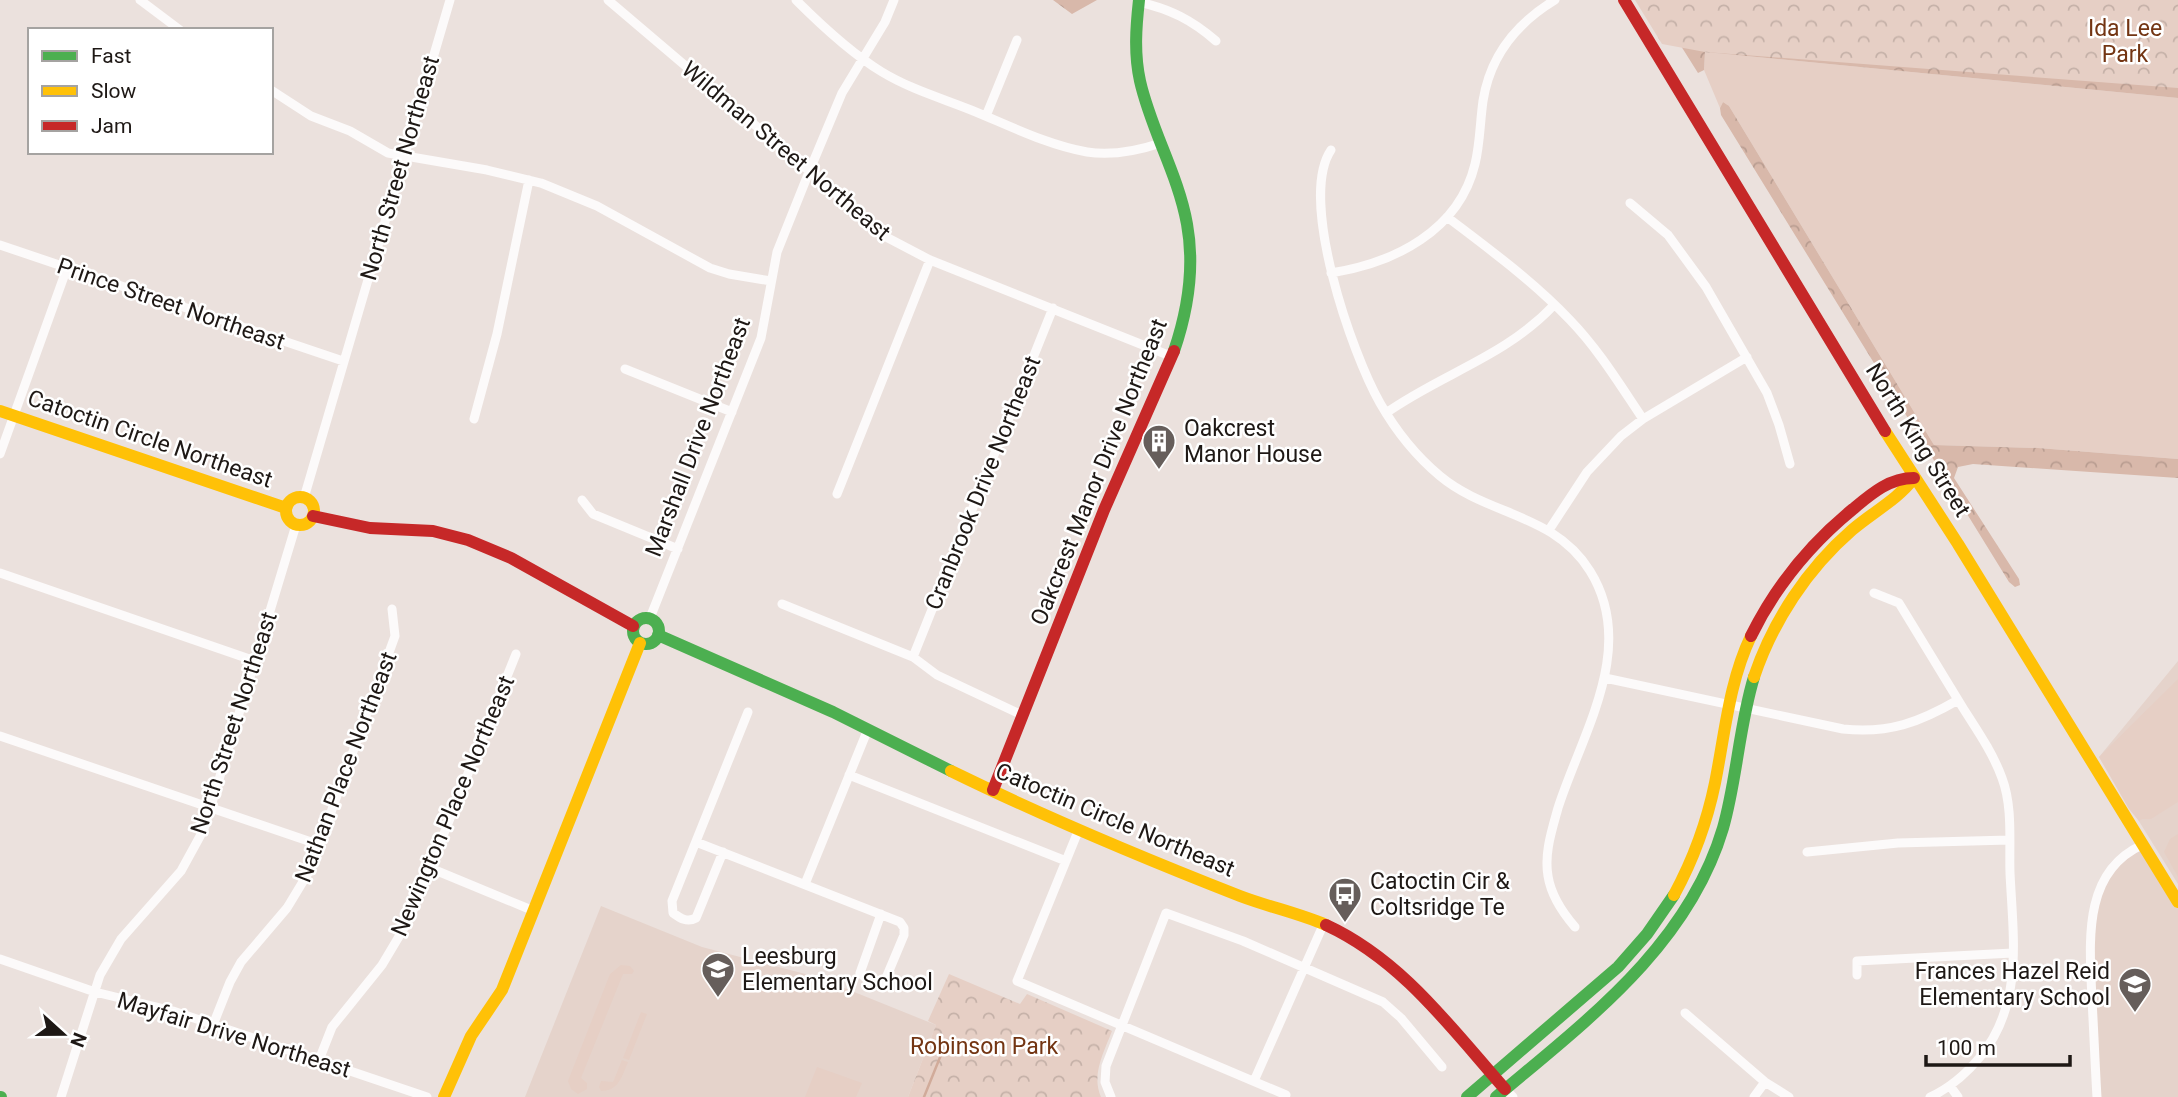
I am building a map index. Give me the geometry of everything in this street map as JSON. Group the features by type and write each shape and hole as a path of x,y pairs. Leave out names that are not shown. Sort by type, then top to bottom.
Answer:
{"street":[{"path":"140,0 177,28"},
{"name":"North Street Northeast","path":"304,498 450,0"},
{"name":"Wildman Street Northeast","path":"608,0 888,238 930,260 1173,357"},
{"path":"796,0 862,58 898,81 986,116 1058,144 1088,152 1141,150 1161,144"},
{"name":"Marshall Drive Northeast","path":"650,618 761,338 777,252 842,93 885,22 894,0"},
{"path":"1331,273 1373,264 1400,253 1450,216 1471,176 1477,155 1485,88 1497,58 1509,38 1525,21 1555,0"},
{"name":"North King Street","path":"1624,0 1914,478 1958,544 2178,902"},
{"path":"1139,1 1186,18 1216,41"},
{"name":"Oakcrest Manor Drive Northeast","path":"993,790 1120,471 1173,357 1189,296 1191,239 1179,189 1142,90 1138,72 1136,32 1139,1"},
{"path":"986,116 1017,40"},
{"path":"273,91 311,116 351,131 379,149 403,157 529,180 597,206 710,268 771,281"},
{"path":"1331,150 1322,167 1320,182 1321,211 1331,273 1369,380 1386,413 1401,436 1442,478 1469,494 1549,530 1580,556 1599,587 1604,602 1609,635 1605,678 1560,803 1548,849 1550,886 1564,914 1575,927"},
{"path":"474,419 497,334 529,180"},
{"path":"1630,203 1657,224 1688,259 1747,357 1773,408 1790,464"},
{"path":"1447,216 1554,305 1595,349 1643,419"},
{"name":"Prince Street Northeast","path":"0,245 343,361"},
{"path":"837,494 930,260"},
{"path":"0,454 67,268"},
{"path":"1386,413 1428,387 1502,349 1526,332 1554,305"},
{"name":"Cranbrook Drive Northeast","path":"913,657 1053,308"},
{"path":"1549,530 1575,489 1602,454 1621,436 1643,419 1747,357"},
{"path":"625,369 732,412"},
{"name":"Catoctin Circle Northeast","path":"0,411 286,508"},
{"path":"1467,1097 1622,964 1657,922 1693,857 1707,818 1729,704 1742,659 1761,617 1786,576 1813,543 1893,481 1914,478"},
{"path":"1505,1094 1631,981 1667,940 1705,874 1721,833 1735,782 1749,695 1768,644 1801,586 1833,548 1856,527 1903,494 1914,478"},
{"path":"296,525 308,523 313,516 312,505 304,498"},
{"name":"Catoctin Circle Northeast","path":"296,525 288,518 286,508 293,499 304,498"},
{"path":"582,500 593,514 678,549"},
{"path":"313,516 370,528 433,531 468,540 511,558 633,626"},
{"name":"North Street Northeast","path":"61,1097 100,975 121,939 181,871 194,849 211,807 296,525"},
{"path":"0,573 255,661"},
{"path":"1874,593 1899,603 1988,749 2003,778 2008,804 2012,984 1998,1029 1973,1065 1950,1086 1930,1097"},
{"path":"782,604 913,657 937,675 1022,715"},
{"name":"Nathan Place Northeast","path":"213,1025 241,962 299,890 320,845 395,636 392,609"},
{"path":"650,618 657,625 658,635 651,643 640,643 634,636 633,626 638,620 650,618"},
{"name":"Catoctin Circle Northeast","path":"658,635 868,729 1079,829 1243,898 1324,923 1365,946 1398,970 1437,1009 1494,1075 1505,1094"},
{"path":"444,1097 471,1036 502,990 640,643"},
{"name":"Newington Place Northeast","path":"319,1060 332,1027 367,986 397,942 430,868 516,654"},
{"path":"1605,678 1861,731 1914,723 1958,700"},
{"path":"723,852 696,918 691,921 681,919 673,913 672,901 748,712"},
{"path":"804,884 868,729"},
{"path":"0,736 320,845"},
{"path":"849,775 1066,861"},
{"path":"1079,829 1017,981 1288,1096"},
{"path":"1807,852 1898,842 2009,840"},
{"path":"696,842 723,852 881,914 900,922 904,935 886,978 881,983 872,984 860,973 881,914"},
{"path":"2097,1097 2089,931 2097,897 2116,860 2142,845"},
{"path":"430,868 534,911"},
{"path":"1111,1097 1105,1082 1106,1066 1166,914 1304,967 1383,1002 1401,1018 1442,1067"},
{"path":"1254,1080 1324,923"},
{"path":"1857,975 1857,961 2013,953"},
{"name":"Mayfair Drive Northeast","path":"0,959 95,992 173,1011 427,1097"},
{"path":"1685,1013 1765,1082 1789,1097"},
{"path":"1754,1097 1765,1082"},
{"path":"1950,1086 1958,1097"}],"shaded area":[{"path":"2178,661 2178,884 2099,757"},
{"name":"Frances Hazel Reid Elementary School","path":"2142,845 2178,902 2178,1097 2097,1097 2089,931 2104,880"},
{"name":"Leesburg Elementary School","path":"601,906 702,947 817,977 936,1025 908,1097 525,1097"}],"green space":[{"path":"1053,0 1097,0 1072,14"},
{"name":"Ida Lee Park","path":"1635,0 2178,0 2178,88 1705,52 1662,44"},
{"path":"1681,46 2178,80 2178,98 1705,52 1704,70 1698,73"},
{"path":"1705,52 2178,98 2178,459 2038,448 1934,445 1729,106 1723,102 1720,108 1704,70"},
{"path":"1723,102 1729,106 1934,445 2038,448 2178,459 2178,478 1973,464 1958,467 1954,478 2019,579 2020,585 2015,587 2009,582 1721,115"},
{"path":"2178,679 2178,802 2151,819 2139,821 2129,809 2099,757"},
{"path":"2178,834 2178,877 2164,852 2170,839"},
{"path":"621,965 630,966 634,971 632,974 623,974 581,1078 587,1083 587,1089 578,1094 571,1089 568,1081 610,974"},
{"name":"Robinson Park","path":"949,974 1020,1004 1027,994 1112,1031 1098,1072 1101,1097 908,1097 936,1025 928,1021"},
{"path":"641,1012 647,1014 629,1060 623,1058"},
{"path":"622,1060 628,1062 619,1082 612,1088 601,1091 601,1081 613,1082"},
{"path":"817,1067 862,1083 856,1097 805,1097"}],"waterway":[{"path":"924,1097 947,1040"}],"traffic: fast":[{"path":"1139,0 1136,40 1140,81 1183,206 1189,240 1189,289 1174,351"},
{"path":"646,618 655,622 659,631 655,640 646,644 637,640 633,631 637,622 646,618"},
{"path":"658,635 833,712 951,771"},
{"path":"1496,1097 1598,1010 1660,945 1685,909 1707,870 1723,828 1754,677"},
{"path":"1467,1097 1618,967 1647,934 1674,895"}],"traffic: slow":[{"path":"0,411 286,508"},
{"path":"1885,431 1958,544 2178,902"},
{"path":"1754,677 1781,616 1806,579 1836,545 1900,493 1914,478"},
{"path":"300,497 310,501 314,511 310,521 300,525 290,521 286,511 290,501 300,497"},
{"path":"1674,895 1704,826 1733,690 1751,636"},
{"path":"444,1097 471,1036 502,990 640,643"},
{"path":"951,771 1058,821 1167,867 1240,896 1326,925"}],"traffic: jam":[{"path":"1624,0 1885,431"},
{"path":"993,790 1104,510 1174,351"},
{"path":"1751,636 1783,583 1822,537 1881,488 1896,481 1914,478"},
{"path":"313,516 370,528 433,531 468,540 511,558 633,626"},
{"path":"1326,925 1353,940 1402,976 1445,1020 1505,1089"}],"place":[{"name":"Oakcrest Manor House","path":"1159,471"},
{"name":"Catoctin Cir & Coltsridge Te","path":"1345,924"},
{"name":"Leesburg Elementary School","path":"718,999"},
{"name":"Frances Hazel Reid Elementary School","path":"2135,1014"}]}
